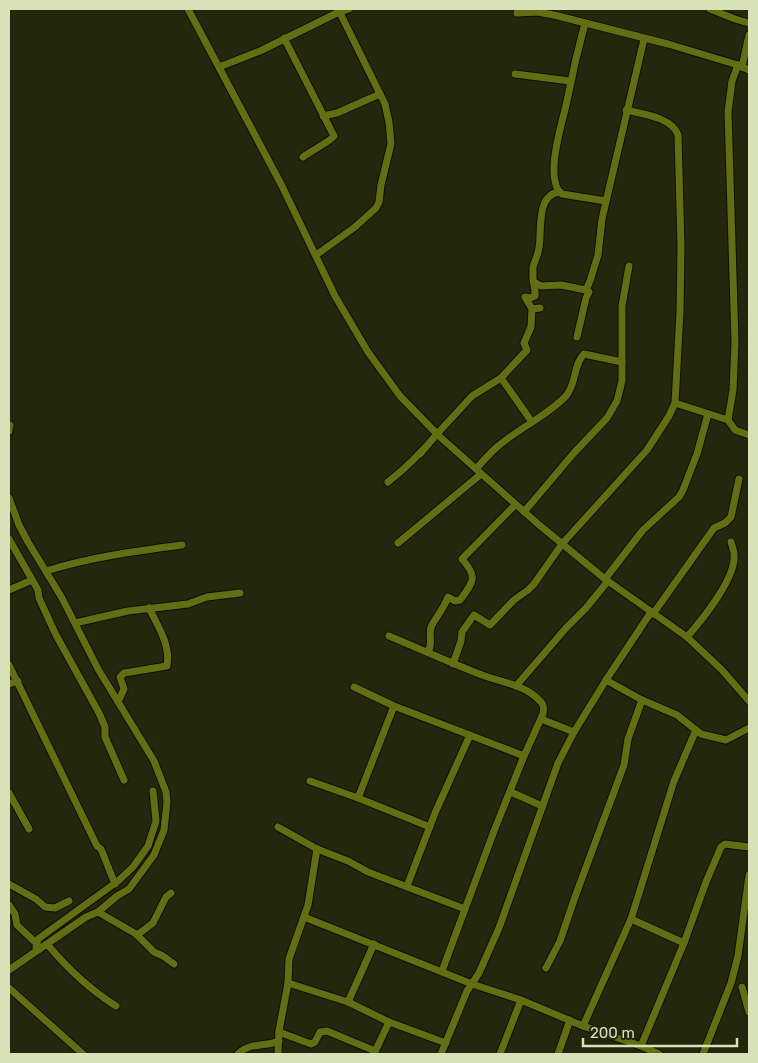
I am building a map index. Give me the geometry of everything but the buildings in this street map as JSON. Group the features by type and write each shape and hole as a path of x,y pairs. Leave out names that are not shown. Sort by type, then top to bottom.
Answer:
{"street":[{"path":"188,9 282,186 353,329 400,396 437,434 515,505 606,580 687,637 722,670 749,701"},
{"path":"219,67 260,51 284,38 349,9"},
{"path":"710,9 749,23"},
{"path":"316,255 355,227 372,212 379,202 381,185 392,144 386,106 340,13"},
{"path":"517,13 545,13 743,67"},
{"path":"559,192 556,186 555,162 557,138 585,23"},
{"path":"728,420 733,390 735,342 728,112 732,81 743,67 749,35"},
{"path":"284,38 334,136 303,158"},
{"path":"577,337 589,292 586,290 598,255 600,230 606,201 644,39"},
{"path":"515,74 570,81"},
{"path":"323,116 337,114 380,94"},
{"path":"453,664 462,632 474,615 490,625 514,600 528,590 562,544 647,450 662,428 674,403 680,340 681,247 678,136 673,127 662,120 626,110"},
{"path":"388,482 420,454 472,396 501,378 526,350 524,343 531,327 532,310 525,297 535,296 532,276 533,267 539,250 542,207 547,197 553,192 559,192 606,201"},
{"path":"524,512 613,410 620,394 622,306 628,266"},
{"path":"534,282 541,286 561,285 586,290"},
{"path":"532,310 540,308"},
{"path":"398,543 478,471 498,446 544,414 567,394 573,384 578,362 584,354 622,362"},
{"path":"501,378 532,422"},
{"path":"674,403 728,420 735,430 749,435"},
{"path":"516,686 566,628 586,608 643,530 679,497 693,467 708,414"},
{"path":"9,425 9,431"},
{"path":"441,1054 465,997 486,959 499,928 558,763 574,732 606,680 714,528 725,523 731,517 739,479"},
{"path":"9,498 19,525 75,623 87,649 154,761 164,784 167,798 164,830 156,852 129,890 117,896 98,912 86,917 47,944 38,946 9,970"},
{"path":"428,652 431,648 431,626 440,615 448,597 455,601 460,600 473,577 473,572 462,559 515,505"},
{"path":"9,539 38,590 39,598 56,634 99,713 105,727 105,737 124,780"},
{"path":"687,637 709,612 728,576 733,565 734,554 731,542"},
{"path":"46,571 106,555 182,545"},
{"path":"9,590 32,580"},
{"path":"75,623 92,618 149,608 188,604 207,597 240,593"},
{"path":"118,702 124,689 120,677 124,673 167,666 169,656 149,608"},
{"path":"389,636 453,664 516,686 540,700 544,709 541,720 524,756 442,971"},
{"path":"9,665 100,849 114,884"},
{"path":"606,680 642,700 677,715 701,734 726,740 749,728"},
{"path":"9,684 18,681"},
{"path":"354,687 394,706 524,756"},
{"path":"546,968 560,941 624,765 628,739 642,700"},
{"path":"358,798 394,706"},
{"path":"541,720 574,732"},
{"path":"583,1026 631,919 674,782 696,730"},
{"path":"407,886 470,735"},
{"path":"310,781 430,827"},
{"path":"38,946 38,939 133,868 148,846 156,821 153,791"},
{"path":"511,792 542,806"},
{"path":"9,793 29,829"},
{"path":"278,827 317,849 334,855 368,872 465,909"},
{"path":"641,1046 684,944 706,882 722,847 725,844 749,847"},
{"path":"278,1054 279,1032 288,983 289,959 304,917 317,849"},
{"path":"703,1054 731,983 738,956 749,875"},
{"path":"9,884 45,906 55,908 69,902"},
{"path":"137,935 153,923 166,897 171,893"},
{"path":"9,905 15,914 17,924 38,946"},
{"path":"98,912 137,935 154,952 174,964"},
{"path":"304,917 472,984 521,1000 583,1026 659,1054"},
{"path":"631,919 684,944"},
{"path":"47,944 68,969 116,1006"},
{"path":"348,1002 374,944"},
{"path":"288,983 348,1002 389,1022 446,1043"},
{"path":"731,983 746,988 749,1012"},
{"path":"9,988 82,1054"},
{"path":"500,1054 521,1000"},
{"path":"558,1054 570,1020"},
{"path":"279,1032 311,1044 320,1032 326,1031 374,1053 389,1022"},
{"path":"238,1054 254,1046 273,1044 279,1041"}]}
